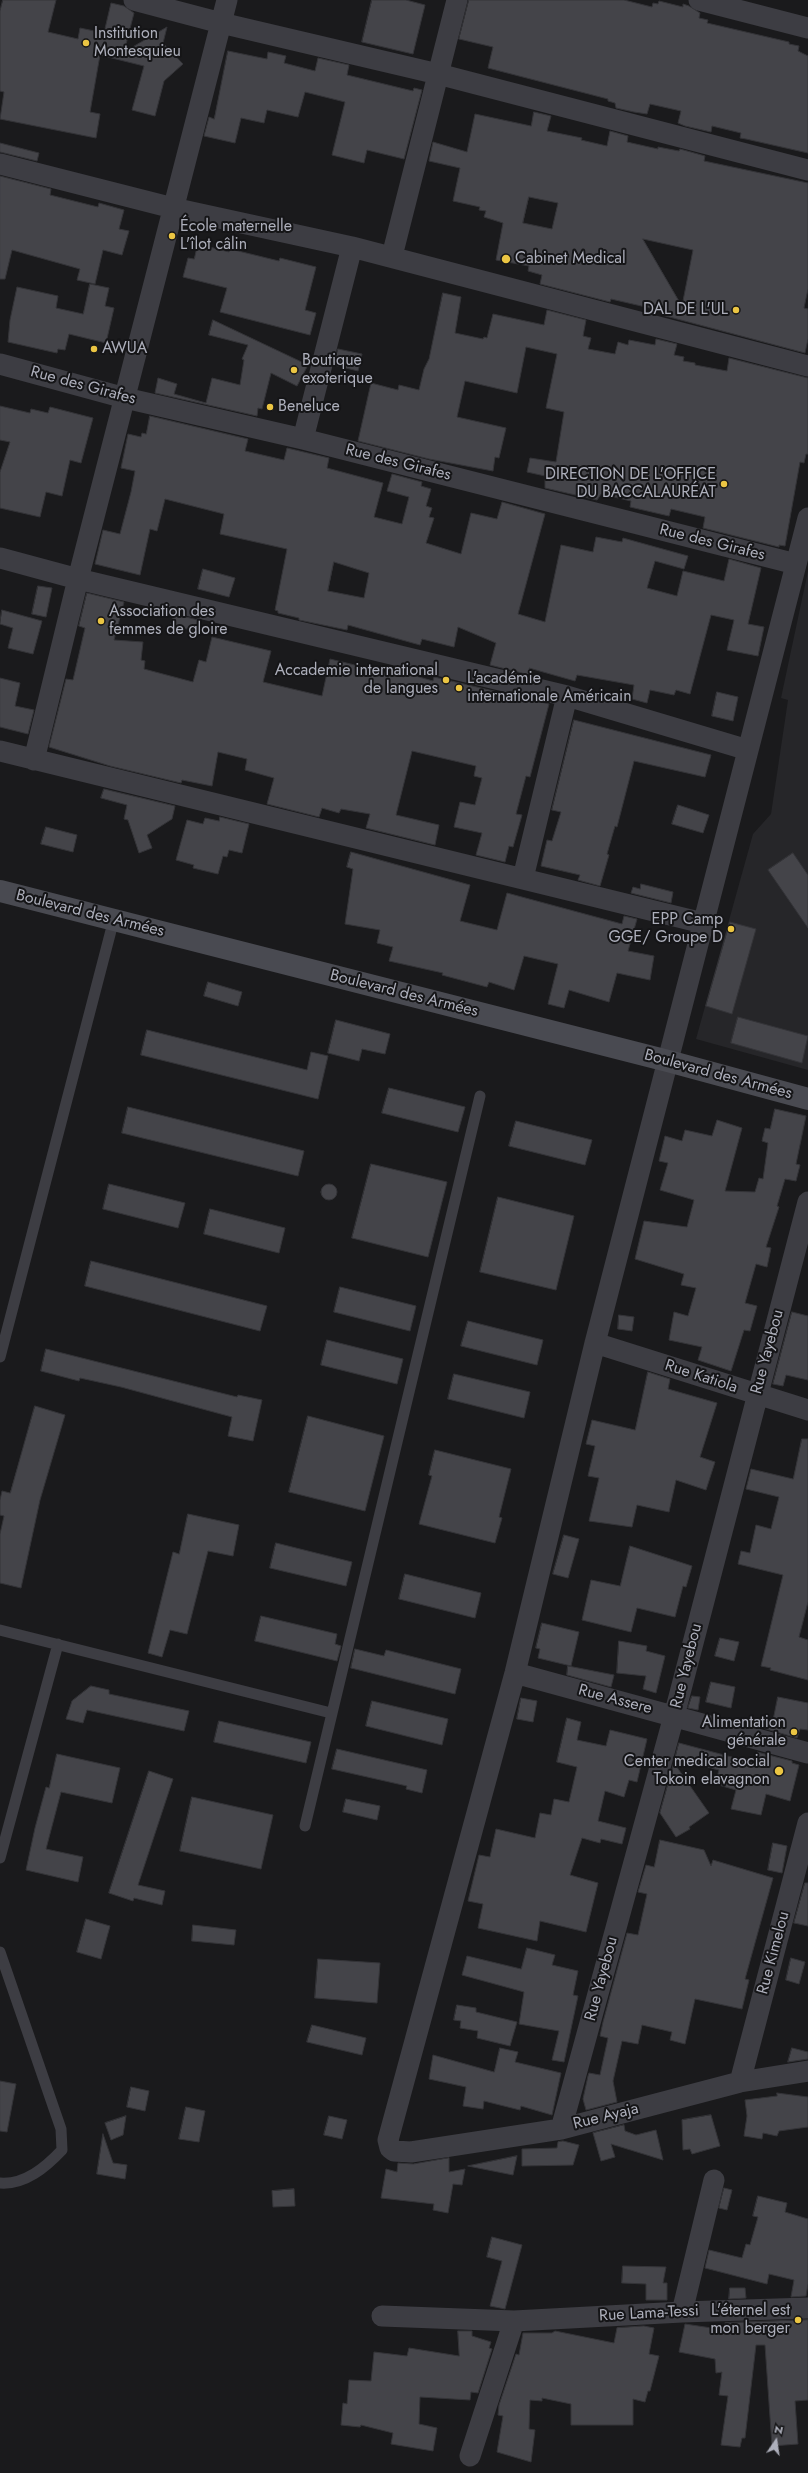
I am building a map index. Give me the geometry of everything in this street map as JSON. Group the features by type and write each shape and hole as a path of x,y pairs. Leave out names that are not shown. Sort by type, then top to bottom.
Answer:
{"street":[{"path":"134,0 221,23 438,74 808,170"},
{"path":"34,760 78,579 227,0"},
{"path":"392,256 457,0"},
{"path":"699,0 808,28"},
{"path":"0,164 173,208 352,246 808,366"},
{"path":"303,439 352,246"},
{"name":"Rue des Girafes","path":"0,364 125,398 303,439 796,564"},
{"path":"515,1672 595,1343 808,518"},
{"path":"0,558 78,579 567,696 748,750"},
{"path":"523,878 567,696"},
{"path":"0,751 703,923"},
{"name":"Boulevard des Armées","path":"0,891 668,1061 808,1099"},
{"name":"Rue Yayebou","path":"561,2129 674,1716 808,1202"},
{"name":"Rue Katiola","path":"595,1343 757,1396 808,1410"},
{"name":"Rue Assere","path":"515,1672 808,1754"},
{"name":"Rue Ayaja","path":"515,1672 388,2140 390,2148 394,2151 411,2152 561,2129 740,2082 808,2071"},
{"name":"Rue Kimelou","path":"740,2082 808,1823"},
{"path":"682,2312 714,2180"},
{"name":"Rue Lama-Tessi","path":"382,2316 514,2321 682,2312 808,2308"},
{"path":"470,2456 514,2321"}],"lane":[{"path":"0,1357 114,919"},
{"path":"305,1826 480,1096"},
{"path":"0,1630 331,1713"},
{"path":"0,1858 58,1644"},
{"path":"0,1952 61,2129 62,2150 44,2169 9,2184 0,2184"}],"shaded area":[{"path":"808,571 808,1070 696,1039 753,834 771,814 788,700 781,698"}],"building":[{"path":"3,0 56,0 48,32 78,39 80,28 104,33 111,3 124,6 134,13 124,52 167,27 163,43 183,64 164,81 155,116 132,110 144,66 100,55 90,112 100,114 96,138 0,119 4,92 0,91 0,11"},
{"path":"372,0 406,0 425,5 413,54 362,42"},
{"path":"469,0 624,0 652,7 653,3 658,4 659,1 683,7 683,4 700,13 699,18 708,20 707,23 789,42 789,44 799,46 798,51 808,56 808,153 740,138 741,133 712,126 711,132 685,126 678,123 681,111 650,104 647,114 616,108 615,103 608,101 608,99 488,68 493,47 459,39"},
{"path":"228,51 267,59 268,52 286,56 284,63 315,71 318,58 349,65 347,75 413,91 414,88 422,90 404,159 367,150 364,163 332,155 345,102 305,92 298,117 267,110 264,123 241,118 235,143 204,136 209,117 214,119"},
{"path":"534,112 551,116 547,131 582,138 581,140 607,146 610,131 628,136 627,142 658,149 658,147 679,151 680,149 705,156 704,161 808,183 808,289 804,308 808,309 808,339 805,353 662,315 663,311 611,299 610,302 540,284 542,275 528,271 529,266 496,260 503,223 484,217 486,211 479,210 480,207 453,201 460,168 429,161 433,142 467,152 475,114 531,126","holes":["529,197 558,203 552,229 523,223","643,239 693,250 682,306"]},
{"path":"0,143 39,153 37,161 0,152"},
{"path":"0,176 51,189 50,195 98,207 99,203 124,210 119,229 129,231 122,255 103,250 95,284 77,280 80,269 12,250 5,279 0,279"},
{"path":"198,244 229,252 230,249 279,261 280,258 316,267 305,310 316,313 310,335 220,312 227,288 183,277 188,258 194,259"},
{"path":"90,284 109,288 105,306 114,308 106,343 69,334 65,350 58,349 57,353 8,342 10,320 17,287 58,296 56,308 83,314"},
{"path":"443,293 461,297 455,333 483,339 484,337 487,338 493,314 544,325 547,310 586,320 583,336 591,338 588,349 615,354 618,342 628,345 629,340 655,345 656,339 677,344 674,355 684,357 683,361 695,363 695,365 727,371 729,358 808,378 808,454 806,454 804,463 800,462 785,546 779,545 779,547 703,528 705,517 671,509 669,516 630,507 631,501 601,494 597,500 545,488 545,476 527,472 530,458 556,462 564,412 546,408 557,354 526,347 517,393 465,381 457,417 506,428 499,458 495,457 493,471 429,459 358,441 371,383 398,390 399,385 419,390 424,369 429,359"},
{"path":"213,320 308,365 297,386 271,373 262,409 258,408 257,416 155,393 158,378 177,384 174,394 206,403 212,378 240,385 244,360 242,359 248,345 209,335"},
{"path":"338,349 362,354 358,371 334,365"},
{"path":"0,406 30,413 31,409 48,413 50,407 93,418 81,463 70,460 62,496 46,492 40,517 0,508 0,472 10,442 0,440"},
{"path":"150,416 248,439 245,451 284,460 287,448 329,458 327,468 383,483 374,517 402,524 409,497 387,491 392,474 422,482 421,486 431,489 426,506 432,508 429,517 434,518 426,543 461,554 471,513 497,519 502,502 545,514 518,614 545,622 561,545 593,552 596,537 622,542 623,538 688,556 684,569 655,561 647,588 677,596 683,571 724,581 729,559 761,568 748,624 764,627 758,656 727,650 734,620 711,615 690,694 676,690 674,695 650,690 647,703 632,699 634,685 577,675 575,681 529,668 534,676 490,665 496,643 458,627 454,647 422,639 420,645 348,625 347,630 299,620 299,618 278,613 278,611 275,610 287,549 220,534 224,514 165,499 157,531 150,529 140,575 95,564 103,530 120,534 131,492 135,471 121,468 128,434 141,437 142,433 146,434","holes":["334,562 369,573 364,598 328,591"]},
{"path":"203,569 235,578 229,597 198,589"},
{"path":"38,586 52,588 46,617 32,614"},
{"path":"87,593 124,602 114,640 143,642 141,660 145,661 144,669 193,682 199,660 206,662 212,637 271,651 263,682 322,696 330,659 404,677 405,673 433,681 434,677 549,704 530,777 526,776 516,814 522,815 513,847 509,846 505,862 476,855 482,833 454,827 460,802 475,805 482,778 474,776 476,766 412,751 396,815 439,825 435,845 366,828 370,814 341,809 339,813 322,808 319,817 267,804 274,778 245,770 247,759 218,752 212,786 182,780 181,783 110,766 49,747 66,679 73,680 85,628 79,626"},
{"path":"2,610 42,621 33,654 8,648 13,628 0,624"},
{"path":"174,614 198,620 195,631 171,625"},
{"path":"0,678 20,683 15,706 34,710 28,734 0,727"},
{"path":"717,692 738,697 733,721 712,716"},
{"path":"574,720 711,755 705,777 634,761 617,827 615,826 607,854 609,855 600,886 578,880 580,875 541,866 547,840 552,841 561,812 552,810"},
{"path":"104,789 175,806 172,819 147,835 152,848 139,853 128,820 124,819 127,805 101,798"},
{"path":"678,805 709,815 703,833 672,824"},
{"path":"220,817 249,824 242,853 229,850 227,857 223,856 218,874 193,868 194,865 176,860 187,820 203,824 205,818 219,821"},
{"path":"46,827 77,835 73,852 41,844"},
{"path":"351,852 470,885 460,921 497,930 507,893 622,924 624,916 637,919 628,951 654,956 650,980 617,973 609,1002 569,990 564,1008 548,1004 558,964 524,956 514,990 489,982 487,987 442,975 443,973 389,961 393,947 377,943 380,930 345,924 353,869 347,867"},
{"path":"793,853 808,875 808,928 768,870"},
{"path":"641,884 673,892 671,903 631,893 633,887 640,889"},
{"path":"730,922 756,929 732,1014 706,1006"},
{"path":"208,982 242,992 238,1006 204,996"},
{"path":"738,1017 808,1036 802,1063 731,1043"},
{"path":"336,1020 390,1034 385,1054 362,1049 359,1061 328,1053"},
{"path":"147,1030 307,1070 311,1052 328,1056 318,1099 141,1055"},
{"path":"389,1088 465,1107 458,1132 382,1113"},
{"path":"128,1107 304,1151 298,1176 122,1133"},
{"path":"775,1109 806,1116 796,1164 800,1165 796,1181 785,1179 777,1206 779,1207 766,1247 771,1248 767,1267 756,1264 745,1303 757,1306 750,1331 744,1330 731,1371 698,1360 702,1347 669,1340 674,1312 688,1316 696,1288 681,1285 684,1274 635,1259 644,1221 687,1227 694,1200 660,1190 668,1163 659,1161 665,1136 682,1141 685,1130 712,1136 717,1120 742,1128 725,1191 755,1192 759,1178 763,1179 768,1143 762,1141 765,1128 770,1129"},
{"path":"516,1121 592,1140 585,1165 509,1146"},
{"path":"371,1164 447,1182 428,1257 352,1238"},
{"path":"109,1184 185,1203 178,1228 103,1209"},
{"path":"326,1184 332,1184 337,1189 335,1198 332,1200 326,1200 321,1195 321,1189"},
{"path":"498,1197 574,1216 556,1290 480,1272"},
{"path":"210,1209 285,1228 279,1253 204,1234"},
{"path":"91,1261 267,1306 260,1331 85,1286"},
{"path":"340,1287 416,1306 410,1331 334,1312"},
{"path":"792,1312 808,1316 808,1380 786,1375 783,1386 773,1384"},
{"path":"619,1315 634,1317 632,1331 618,1329"},
{"path":"468,1321 543,1340 537,1365 461,1346"},
{"path":"327,1340 403,1359 397,1384 321,1365"},
{"path":"46,1349 237,1397 238,1395 262,1400 253,1441 228,1436 232,1417 121,1387 80,1378 79,1381 41,1371"},
{"path":"648,1372 670,1379 668,1389 717,1403 700,1457 715,1462 706,1490 676,1480 669,1512 637,1505 632,1527 589,1521 599,1478 588,1476 595,1446 586,1444 592,1420 635,1430"},
{"path":"454,1374 530,1392 524,1418 448,1399"},
{"path":"35,1406 65,1415 40,1500 21,1588 0,1583 0,1534 4,1516 0,1515 0,1500 2,1491 10,1493"},
{"path":"308,1416 384,1436 365,1511 289,1492"},
{"path":"802,1439 808,1439 808,1602 799,1637 808,1640 808,1680 770,1670 771,1668 761,1666 783,1575 738,1564 741,1551 750,1553 756,1525 771,1529 779,1497 746,1489 751,1469 793,1479"},
{"path":"435,1450 511,1469 499,1517 502,1518 495,1543 419,1524 432,1476 429,1475"},
{"path":"188,1514 239,1525 233,1556 208,1551 187,1634 170,1630 162,1657 148,1653 173,1552 179,1554"},
{"path":"564,1535 579,1539 568,1578 553,1574"},
{"path":"276,1543 352,1562 346,1586 270,1568"},
{"path":"630,1546 692,1566 686,1587 683,1586 675,1617 637,1608 631,1632 582,1620 591,1580 620,1586"},
{"path":"405,1574 481,1593 475,1618 399,1599"},
{"path":"261,1616 337,1634 335,1644 341,1646 337,1661 255,1641"},
{"path":"542,1623 579,1632 571,1666 538,1658 540,1649 536,1648"},
{"path":"720,1638 739,1642 734,1661 715,1656"},
{"path":"619,1641 647,1646 646,1651 665,1656 656,1693 643,1689 646,1676 617,1673"},
{"path":"355,1649 384,1656 386,1650 461,1669 455,1694 351,1668"},
{"path":"568,1666 614,1675 611,1687 567,1675"},
{"path":"711,1682 735,1687 731,1708 706,1702"},
{"path":"91,1686 109,1690 109,1694 189,1711 184,1731 87,1710 83,1723 66,1719 72,1701"},
{"path":"692,1696 700,1697 698,1710 688,1708"},
{"path":"778,1697 808,1703 808,1730 800,1729 797,1738 763,1728 764,1722 772,1724"},
{"path":"521,1698 537,1701 533,1722 517,1719"},
{"path":"372,1701 448,1719 442,1745 366,1726"},
{"path":"567,1718 581,1722 577,1740 606,1746 610,1730 647,1739 637,1782 629,1780 624,1797 605,1791 598,1821 626,1828 622,1844 601,1839 600,1843 582,1838 570,1875 598,1883 586,1932 540,1921 537,1941 478,1928 483,1904 468,1901 479,1855 490,1857 496,1829 535,1838 540,1813 551,1815 554,1799 569,1802 577,1767 557,1762"},
{"path":"219,1721 311,1742 306,1763 214,1742"},
{"path":"679,1743 754,1763 757,1752 792,1761 792,1763 799,1765 790,1801 766,1794 761,1815 731,1809 736,1790 715,1784 719,1770 675,1759"},
{"path":"337,1749 427,1770 422,1793 406,1789 407,1786 332,1769"},
{"path":"57,1754 120,1768 112,1803 61,1792 46,1849 83,1857 78,1882 26,1870 35,1828 46,1787 49,1788"},
{"path":"674,1763 709,1813 689,1827 690,1829 676,1837 660,1813"},
{"path":"149,1771 173,1779 138,1885 165,1891 162,1905 134,1898 133,1901 109,1893"},
{"path":"192,1797 273,1815 261,1869 180,1851"},
{"path":"346,1799 380,1806 377,1820 343,1812"},
{"path":"660,1840 704,1850 711,1866 713,1860 773,1878 745,1979 749,1980 742,2009 695,1999 685,2044 670,2040 672,2032 642,2025 638,2044 622,2041 613,2081 617,2102 586,2110 583,2099 589,2073 600,2075 608,2038 600,2036 627,1933 638,1935 647,1894 638,1892 646,1865 654,1867"},
{"path":"773,1843 787,1846 782,1873 768,1870"},
{"path":"805,1883 808,1883 808,1926 794,1923"},
{"path":"86,1919 110,1926 101,1959 77,1952"},
{"path":"193,1925 236,1930 234,1945 192,1941"},
{"path":"527,1948 555,1955 552,1965 578,1971 573,1995 578,1996 564,2062 552,2060 559,2031 519,2024 524,1992 462,1975 467,1956 521,1969"},
{"path":"791,1958 805,1962 799,1984 786,1980"},
{"path":"318,1959 380,1963 377,2003 315,1998"},
{"path":"457,2005 476,2008 476,2012 517,2022 510,2046 477,2038 478,2031 460,2028 461,2021 454,2020"},
{"path":"312,2025 366,2038 362,2055 307,2042"},
{"path":"500,2048 518,2052 515,2062 561,2073 552,2115 521,2106 520,2110 484,2101 483,2109 463,2106 466,2087 429,2079 433,2055 494,2072"},
{"path":"792,2048 808,2052 808,2059 788,2062"},
{"path":"0,2081 16,2084 7,2132 0,2131"},
{"path":"131,2087 149,2091 145,2111 127,2107"},
{"path":"777,2093 808,2097 808,2127 779,2131 777,2136 763,2133 762,2139 744,2136 747,2116 745,2100 777,2096"},
{"path":"186,2107 205,2111 199,2142 179,2139"},
{"path":"711,2115 720,2146 692,2154 690,2149 683,2150 682,2120"},
{"path":"126,2116 123,2135 111,2140 105,2123"},
{"path":"329,2116 347,2120 342,2139 324,2135"},
{"path":"624,2125 625,2131 636,2135 656,2130 663,2160 611,2144 615,2157 601,2161 593,2133"},
{"path":"103,2134 113,2163 127,2165 125,2179 97,2174"},
{"path":"563,2141 579,2145 573,2165 522,2166 522,2149 557,2148 558,2142"},
{"path":"517,2156 513,2175 468,2166"},
{"path":"449,2158 449,2172 465,2169 462,2185 453,2184 448,2213 433,2210 434,2204 381,2198 386,2169 397,2172 398,2163 413,2164"},
{"path":"724,2188 732,2190 727,2210 719,2208"},
{"path":"294,2189 295,2206 273,2207 272,2191"},
{"path":"758,2196 787,2203 785,2212 808,2219 808,2284 806,2296 791,2297 794,2280 769,2274 767,2284 705,2268 709,2250 742,2258 746,2244 750,2245 758,2217 753,2216"},
{"path":"492,2237 522,2245 505,2309 490,2306 502,2261 487,2257"},
{"path":"623,2266 666,2267 663,2283 667,2283 667,2300 646,2300 646,2284 622,2283"},
{"path":"730,2288 745,2288 746,2298 729,2299"},
{"path":"808,2320 808,2400 795,2401 798,2444 772,2446 765,2345 756,2345 745,2438 742,2438 740,2447 721,2445 728,2396 719,2395 722,2372 716,2373 715,2359 679,2352 685,2324 725,2330 725,2323"},
{"path":"644,2326 654,2328 649,2354 659,2356 650,2391 648,2391 645,2402 633,2399 633,2425 571,2425 571,2404 542,2398 542,2401 530,2400 529,2429 535,2430 531,2462 497,2452 503,2416 498,2415 499,2405 516,2354 519,2355 523,2333 552,2333 555,2331 614,2343 617,2328"},
{"path":"458,2331 472,2331 472,2336 491,2342 489,2348 492,2349 478,2393 471,2392 470,2400 420,2397 419,2424 437,2428 433,2451 391,2444 393,2433 361,2425 360,2427 341,2425 343,2403 347,2404 349,2380 371,2381 374,2352 407,2356 409,2348 459,2356"}],"place":[{"name":"Institution Montesquieu","path":"86,43"},
{"name":"École maternelle L'îlot câlin","path":"172,236"},
{"name":"Cabinet Medical","path":"506,259"},
{"name":"DAL DE L'UL","path":"736,310"},
{"name":"AWUA","path":"94,349"},
{"name":"Boutique exoterique","path":"294,370"},
{"name":"Beneluce","path":"270,407"},
{"name":"DIRECTION DE L'OFFICE DU BACCALAURÉAT","path":"724,484"},
{"name":"Association des femmes de gloire","path":"101,621"},
{"name":"Accademie international de langues","path":"446,680"},
{"name":"L'académie internationale Américain","path":"459,688"},
{"name":"EPP Camp GGE/ Groupe D","path":"731,929"},
{"name":"Alimentation générale","path":"794,1732"},
{"name":"Center medical social Tokoin elavagnon","path":"779,1771"},
{"name":"L'éternel est mon berger","path":"798,2320"}]}
